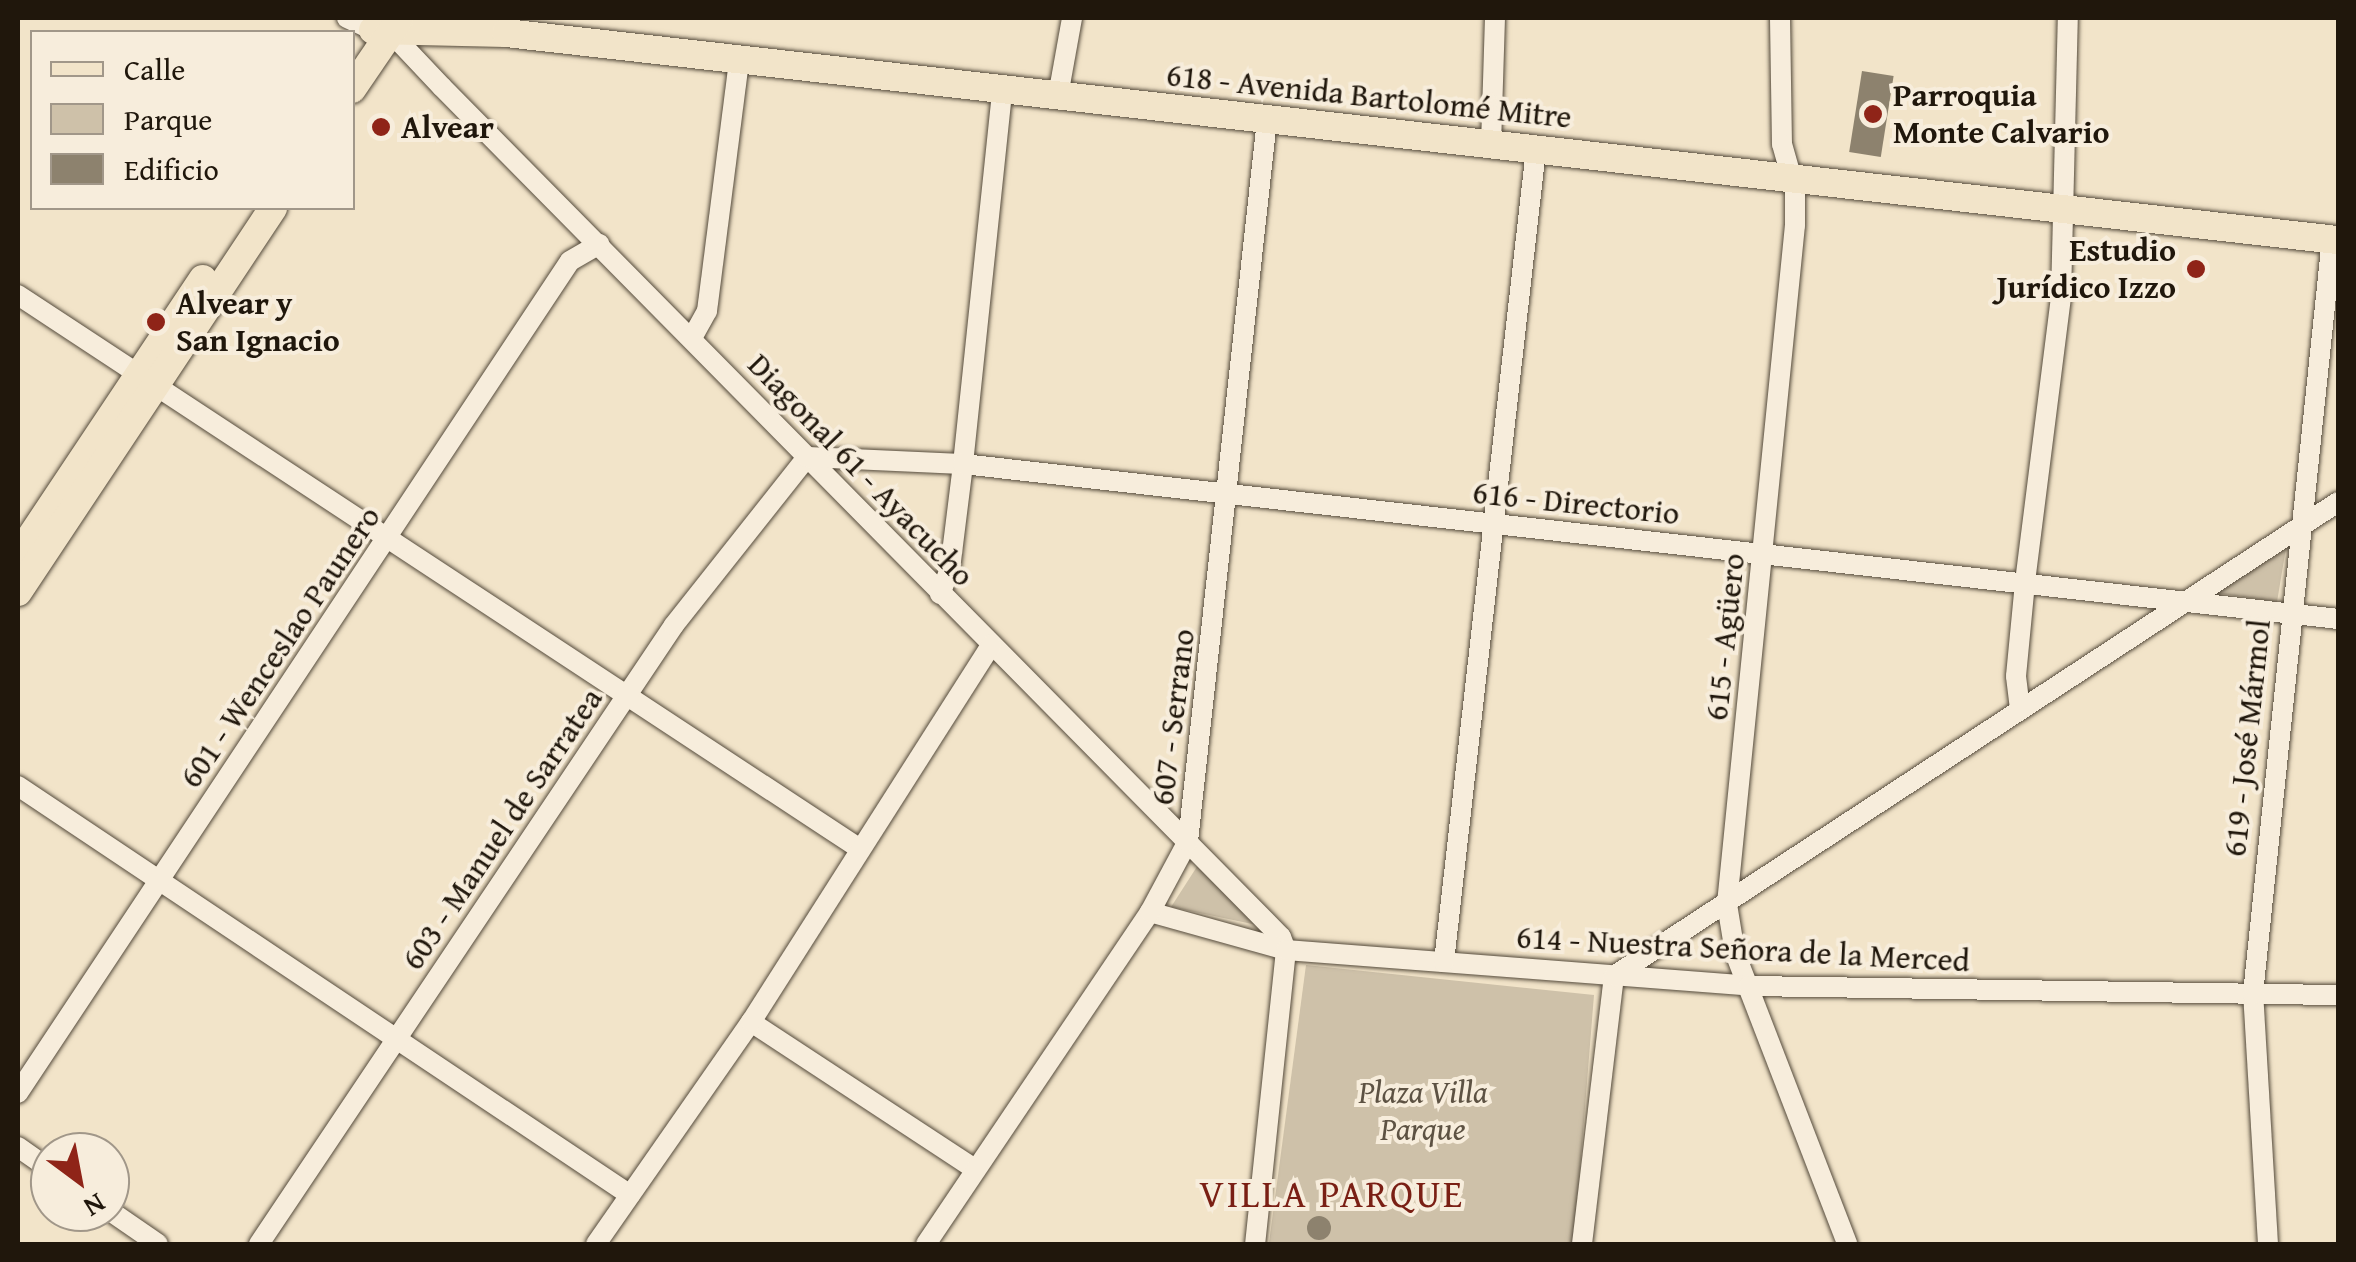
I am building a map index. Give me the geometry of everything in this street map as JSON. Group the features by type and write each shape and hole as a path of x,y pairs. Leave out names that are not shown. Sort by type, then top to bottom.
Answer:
{"main road":[{"name":"618 - Avenida Bartolomé Mitre","path":"387,24 462,28 1492,146 1792,175 2335,240"},
{"path":"355,57 387,24"},
{"path":"355,83 387,24"},
{"path":"19,577 251,210"},
{"path":"146,380 272,210"}],"street":[{"path":"348,18 387,24 418,18"},
{"path":"1058,96 1072,18"},
{"path":"1492,146 1495,18"},
{"name":"615 - Agüero","path":"1780,18 1782,144 1792,175 1795,225 1728,904 1749,986 1847,1244"},
{"path":"2020,709 2025,582 2067,208 2068,18"},
{"name":"Diagonal 61 - Ayacucho","path":"387,24 940,594 1188,841 1286,950"},
{"path":"692,338 707,310 740,60"},
{"path":"940,594 950,569 963,464 1002,90"},
{"name":"607 - Serrano","path":"926,1244 1150,912 1188,841 1230,492 1267,120"},
{"path":"1444,962 1536,150"},
{"name":"619 - José Mármol","path":"2268,1244 2253,994 2289,614 2335,240"},
{"name":"601 - Wenceslao Paunero","path":"18,1093 570,261 599,244"},
{"path":"18,295 626,699 860,849"},
{"name":"616 - Directorio","path":"806,457 963,464 1230,492 2338,619"},
{"name":"603 - Manuel de Sarratea","path":"258,1244 674,625 806,457"},
{"path":"1582,1244 1614,976 2338,502"},
{"path":"596,1244 751,1022 991,645"},
{"path":"18,786 630,1195"},
{"name":"614 - Nuestra Señora de la Merced","path":"1150,912 1286,950 1749,986 2338,995"},
{"path":"1255,1244 1286,950"},
{"path":"751,1022 975,1169"},
{"path":"130,1225 158,1244"}],"green space":[{"path":"2286,548 2277,602 2217,593"},
{"path":"1198,865 1257,925 1171,907"},
{"name":"Plaza Villa Parque","path":"1306,965 1594,995 1574,1244 1269,1243"}],"building":[{"name":"Parroquia Monte Calvario","path":"1862,71 1894,76 1881,157 1849,152"},
{"path":"1319,1216 1328,1219 1328,1237 1319,1240 1310,1237 1307,1228 1310,1219"}],"place":[{"name":"Parroquia Monte Calvario","path":"1873,114"},
{"name":"Alvear","path":"381,127"},
{"name":"Estudio Jurídico Izzo","path":"2196,269"},
{"name":"Alvear y San Ignacio","path":"156,322"}],"district":[{"name":"VILLA PARQUE","path":"1332,1194"}]}
